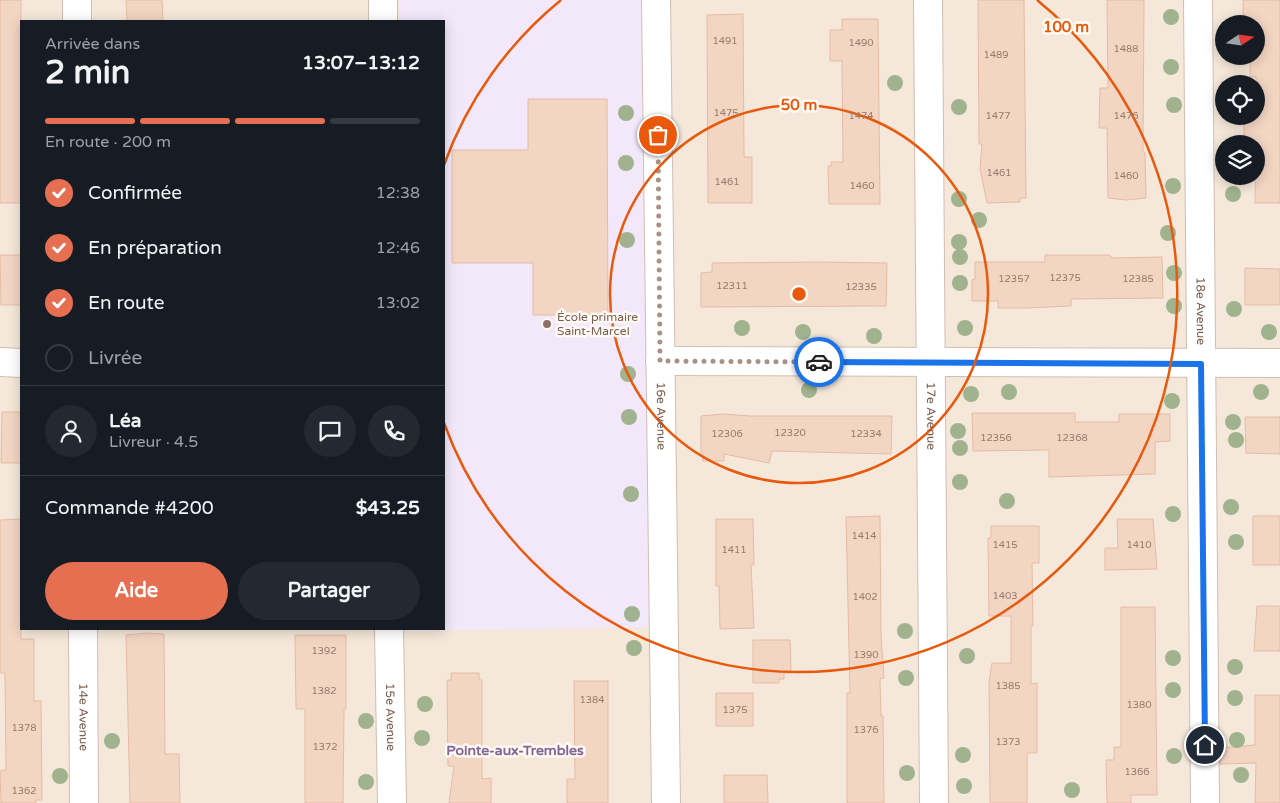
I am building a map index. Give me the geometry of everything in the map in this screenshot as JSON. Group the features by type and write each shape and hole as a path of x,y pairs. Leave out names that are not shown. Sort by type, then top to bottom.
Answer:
{"street":[{"path":"77,0 78,20"},
{"path":"383,0 384,20"},
{"name":"16e Avenue","path":"656,0 666,803"},
{"name":"17e Avenue","path":"928,0 934,803"},
{"name":"18e Avenue","path":"1198,0 1205,803"},
{"path":"660,361 1280,364"},
{"path":"0,362 20,363"},
{"name":"14e Avenue","path":"83,630 84,803"},
{"name":"15e Avenue","path":"389,630 392,803"}],"shaded area":[{"path":"0,0 1280,0 1280,803 0,803"},
{"name":"École primaire Saint-Marcel","path":"399,0 646,0 656,627 410,631 445,630 445,20 400,20"}],"building":[{"path":"0,0 21,0 20,203 0,203"},
{"path":"126,0 162,0 163,20 127,20"},
{"path":"978,0 1024,0 1026,198 1020,198 1020,202 987,203 980,169 982,144 979,144"},
{"path":"1107,0 1144,0 1143,152 1145,152 1146,198 1126,200 1108,198 1107,128 1099,128 1100,88 1108,88"},
{"path":"1243,0 1280,0 1280,203 1255,203 1255,185 1265,185 1265,135 1244,135 1244,125 1265,125 1265,75 1250,75 1250,65 1265,65 1265,15 1243,15"},
{"path":"743,14 744,157 752,157 752,203 708,203 707,15"},
{"path":"842,19 878,19 880,204 829,204 828,166 831,166 831,162 843,162 842,61 830,61 830,30 842,30"},
{"path":"528,99 607,99 608,315 533,315 533,263 452,263 452,150 528,150"},
{"path":"0,255 20,255 20,305 1,305"},
{"path":"1045,255 1109,255 1113,258 1162,257 1163,298 1071,299 1071,306 1028,308 998,308 998,301 972,301 972,280 975,279 975,262 1045,262"},
{"path":"712,263 887,263 886,306 701,307 701,273 712,272"},
{"path":"1245,268 1280,269 1280,305 1245,305"},
{"path":"2,412 20,412 20,463 1,463"},
{"path":"972,413 1075,413 1075,422 1119,422 1119,414 1170,414 1170,441 1155,442 1155,474 1049,477 1049,450 973,451"},
{"path":"722,414 751,416 892,416 891,454 772,451 769,463 724,454 724,461 703,461 703,453 701,453 701,416"},
{"path":"1245,417 1280,417 1280,454 1246,453"},
{"path":"880,516 881,634 884,678 880,679 881,716 883,716 884,803 847,803 847,693 850,693 846,517"},
{"path":"1253,516 1280,516 1280,565 1253,565"},
{"path":"20,519 21,639 34,639 34,701 41,701 42,800 36,800 36,803 1,803 0,771 6,770 5,673 0,673 0,520"},
{"path":"716,519 753,519 754,565 751,565 754,628 720,629 719,586 716,586"},
{"path":"1117,519 1153,519 1157,569 1105,570 1105,548 1118,548"},
{"path":"991,526 1039,526 1039,563 1032,563 1033,626 1031,626 1031,684 1037,683 1037,753 1027,753 1027,803 990,803 989,682 992,663 1011,663 1011,616 989,616 988,538 991,538"},
{"path":"1257,606 1280,606 1280,651 1254,651"},
{"path":"1121,607 1155,607 1157,795 1131,795 1131,803 1107,803 1106,760 1114,760 1114,747 1121,747"},
{"path":"164,634 165,754 179,754 180,803 130,803 126,635"},
{"path":"295,635 346,635 343,803 305,803 305,709 296,709"},
{"path":"753,640 790,640 791,673 784,673 784,679 779,679 779,683 753,683"},
{"path":"451,673 479,673 479,680 482,680 482,779 491,778 491,803 449,803 454,766 448,766 447,680 451,680"},
{"path":"574,681 608,681 608,803 567,803 567,779 575,779"},
{"path":"716,693 753,693 753,726 716,726"},
{"path":"1255,695 1280,695 1280,803 1255,803 1256,763 1220,764 1220,748 1255,745"},
{"path":"724,775 767,775 768,803 724,803"}],"way so far":[{"path":"658,135 660,361 819,362"}],"place":[{"name":"École primaire Saint-Marcel","path":"547,324"}],"district":[{"name":"Pointe-aux-Trembles","path":"515,750"}],"route":[{"path":"819,362 1201,364 1205,745"}]}
